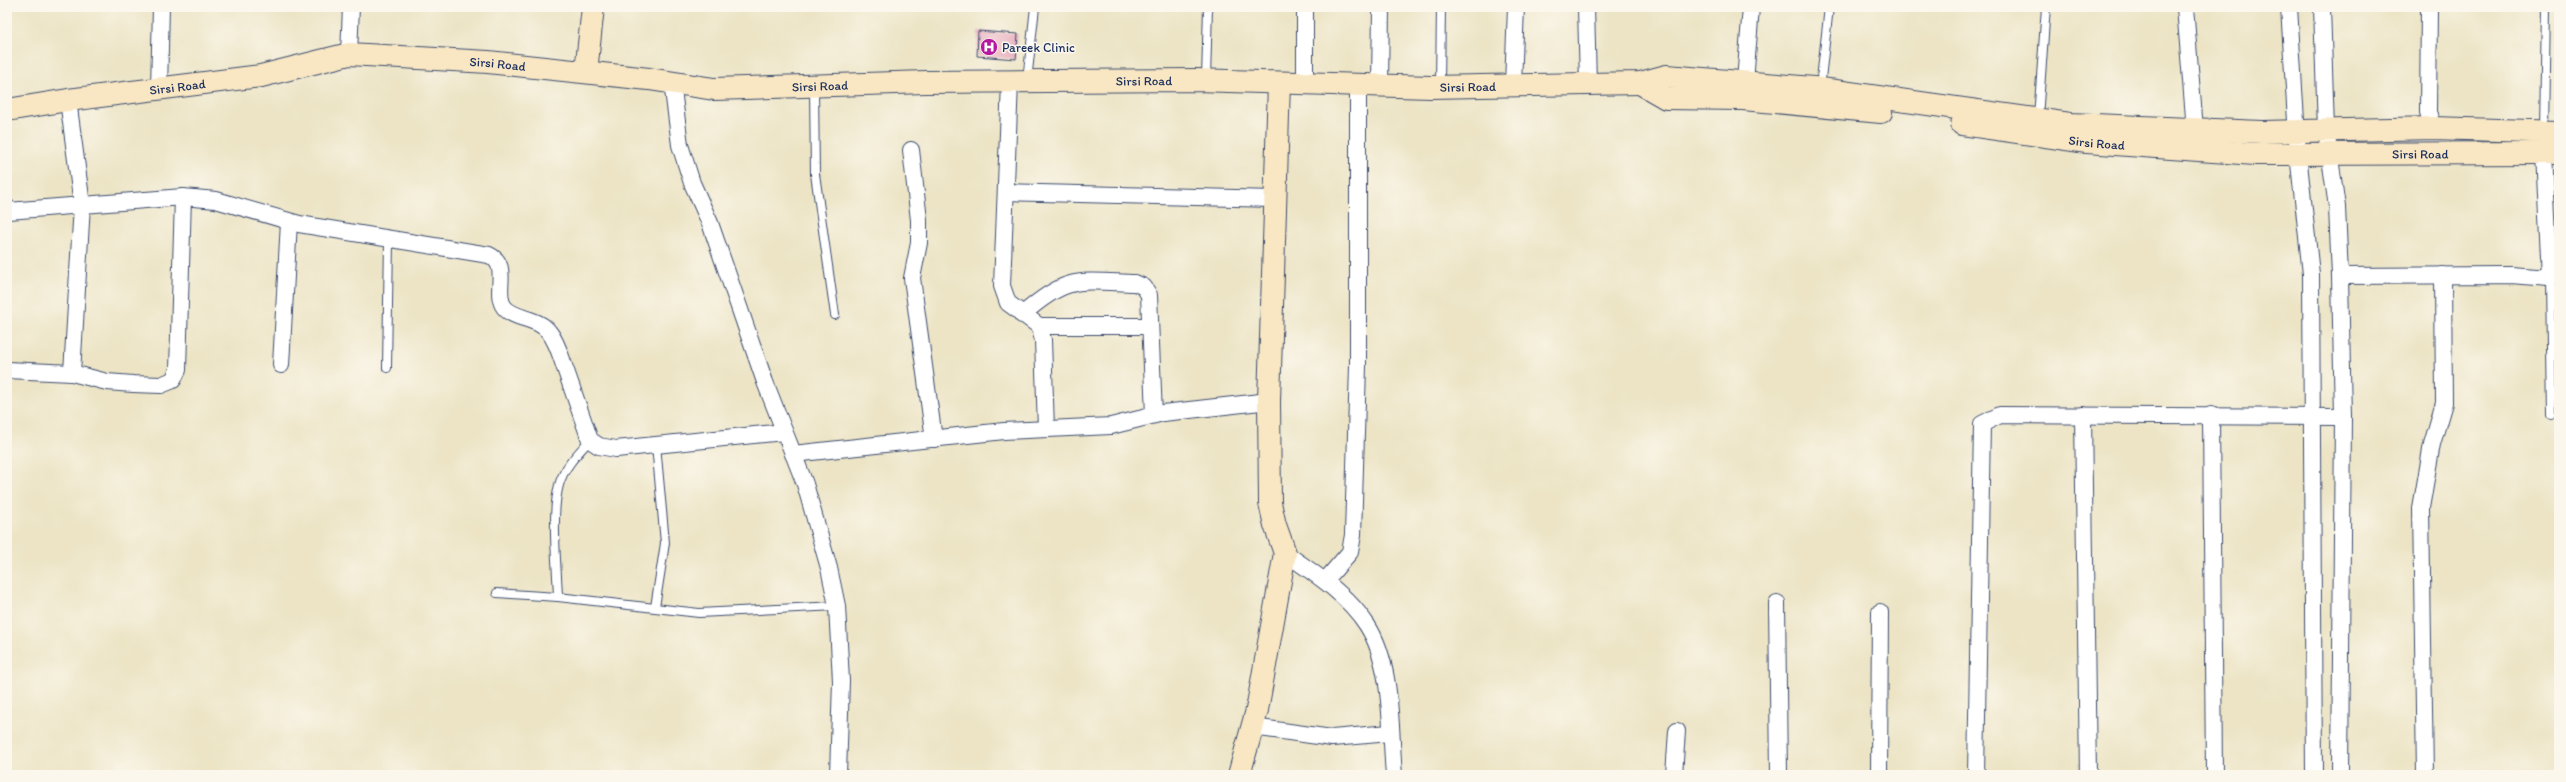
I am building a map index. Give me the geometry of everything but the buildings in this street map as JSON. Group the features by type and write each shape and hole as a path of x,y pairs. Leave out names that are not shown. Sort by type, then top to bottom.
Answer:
{"main road":[{"path":"586,72 593,7"},
{"name":"Sirsi Road","path":"7,110 68,100 261,76 349,54 488,62 672,82 714,90 814,86 1206,80 1440,87 1640,83 1666,98 1744,91 1820,89 2070,124 2195,130 2297,131 2433,128 2551,143"},
{"path":"1240,775 1253,727 1285,553 1275,525 1270,503 1269,401 1274,199 1279,83"},
{"name":"Sirsi Road","path":"1744,91 2087,142 2247,153 2329,154 2551,143"}],"street":[{"path":"159,89 161,7"},
{"path":"349,54 351,7"},
{"path":"1305,7 1305,84"},
{"path":"1380,86 1381,7"},
{"path":"1513,85 1516,7"},
{"path":"1586,7 1588,83"},
{"path":"1744,91 1751,7"},
{"path":"2185,7 2195,130"},
{"path":"2289,7 2298,154 2311,274 2314,775"},
{"path":"2322,7 2326,130 2337,207 2340,276 2343,417 2340,775"},
{"path":"2429,7 2428,112 2433,128"},
{"path":"672,82 680,146 690,175 710,223 820,533 837,606 841,681 838,775"},
{"path":"1019,82 1006,192 1002,286 1008,303 1022,315 1039,326 1149,326"},
{"path":"1326,581 1350,552 1353,535 1358,359 1358,85"},
{"path":"68,100 82,205 72,373"},
{"path":"2340,276 2443,275 2550,278 2551,143"},
{"path":"911,150 919,220 919,243 913,283 934,439"},
{"path":"1006,192 1274,199"},
{"path":"7,208 7,211 184,197 216,200 289,222 389,240 489,255 495,257 500,270 502,302 509,310 541,324 549,331 557,347 590,440 599,446 616,449 784,432"},
{"path":"7,370 72,373 107,382 134,384 161,385 173,380 178,370 184,197"},
{"path":"281,365 289,222"},
{"path":"2425,775 2421,508 2432,444 2444,403 2443,275"},
{"path":"1022,315 1044,295 1076,281 1135,283 1144,287 1149,295 1149,326 1154,415"},
{"path":"1039,326 1043,340 1046,429"},
{"path":"793,454 1046,429 1111,426 1154,415 1269,401"},
{"path":"1976,775 1982,424 2000,415 2211,415 2313,418 2343,417"},
{"path":"2084,415 2088,775"},
{"path":"2211,415 2214,775"},
{"path":"1285,553 1326,581 1353,608 1367,626 1377,645 1385,674 1394,775"},
{"path":"1777,603 1779,775"},
{"path":"1879,775 1880,612"},
{"path":"1253,727 1332,738 1390,733"},
{"path":"1674,775 1677,731"}],"lane":[{"path":"1019,82 1035,7"},
{"path":"1206,80 1208,7"},
{"path":"1440,87 1441,7"},
{"path":"1820,89 1829,7"},
{"path":"2037,120 2046,7"},
{"path":"2546,7 2551,143"},
{"path":"814,86 815,174 835,315"},
{"path":"387,368 389,240"},
{"path":"2550,278 2552,417"},
{"path":"558,597 556,502 559,484 571,462 590,440"},
{"path":"655,607 665,543 656,445"},
{"path":"497,593 558,597 713,612 765,608 837,606"}],"place":[{"name":"Pareek Clinic","path":"989,47"}]}
